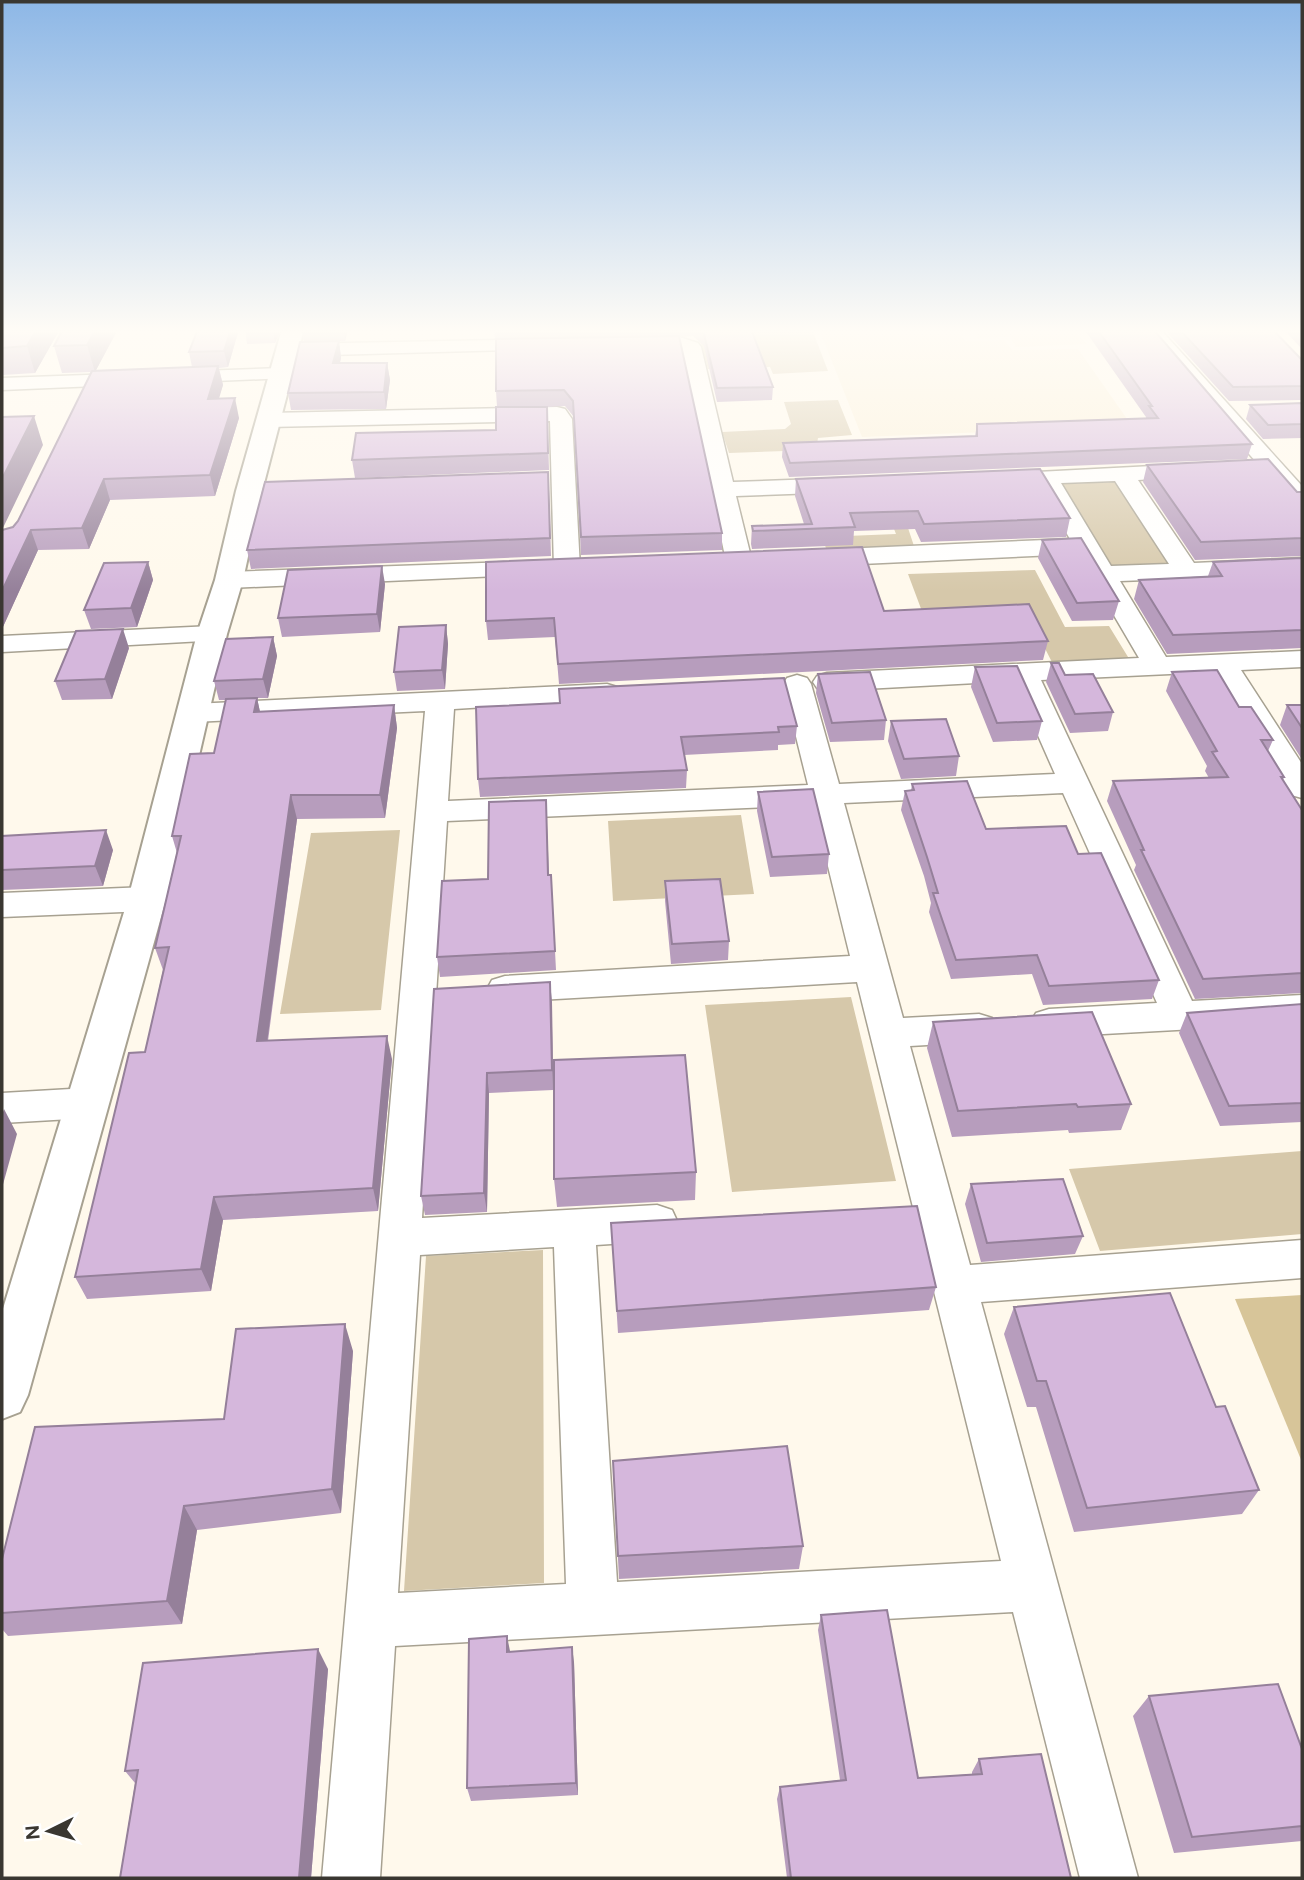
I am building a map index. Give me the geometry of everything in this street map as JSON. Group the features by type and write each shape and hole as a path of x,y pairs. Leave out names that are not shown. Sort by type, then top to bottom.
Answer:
{"street":[{"path":"2,1395 148,899 212,634 262,491 268,419 399,417"},
{"path":"559,417 566,568"},
{"path":"708,417 725,489 726,561 766,560"},
{"path":"1228,417 1302,500"},
{"path":"1246,468 1274,467"},
{"path":"1017,478 1219,470"},
{"path":"1122,474 1187,571"},
{"path":"1045,477 1158,667"},
{"path":"537,481 564,480"},
{"path":"725,489 864,484"},
{"path":"794,559 1087,546"},
{"path":"1103,574 1302,566"},
{"path":"229,580 594,567"},
{"path":"2,644 212,634"},
{"path":"1109,1878 954,1285 913,1208 888,1033 826,794 783,685 1302,659"},
{"path":"1222,663 1302,789"},
{"path":"1024,673 1180,1014"},
{"path":"193,713 634,692"},
{"path":"351,1878 399,1238 445,992 431,812 439,701"},
{"path":"431,812 1076,783"},
{"path":"2,905 148,899"},
{"path":"445,992 871,968"},
{"path":"888,1033 1302,1009"},
{"path":"2,1108 88,1103"},
{"path":"399,1238 698,1220"},
{"path":"574,1228 593,1609"},
{"path":"954,1285 1302,1259"},
{"path":"370,1621 1032,1585"}],"shaded area":[{"path":"789,417 845,417 852,435 818,438 816,450 729,453 722,432 785,429 791,424"},
{"path":"854,417 1126,417 1132,426 862,437"},
{"path":"1115,482 1176,575 1117,577 1062,484"},
{"path":"878,488 908,528 919,561 832,565 822,537 896,534"},
{"path":"1035,570 1065,627 1109,626 1136,670 1058,674 1029,617 926,622 908,574"},
{"path":"741,815 754,894 613,901 608,821"},
{"path":"400,830 381,1010 280,1014 311,833"},
{"path":"851,997 896,1181 732,1192 705,1005"},
{"path":"1302,1151 1302,1234 1100,1251 1069,1169"},
{"path":"543,1250 544,1583 404,1591 426,1256"},
{"path":"1302,1295 1302,1462 1235,1299"}],"building":[{"path":"2,417 34,417 2,479"},
{"path":"69,417 229,417 210,475 104,479 82,528 31,530 2,591 2,530 13,527"},
{"path":"496,417 547,417 548,453 352,460 356,433 496,430"},
{"path":"574,417 697,417 722,533 581,537"},
{"path":"1229,417 1252,444 790,463 783,443 977,436 977,424"},
{"path":"1261,417 1302,417 1302,424 1268,425"},
{"path":"1268,459 1297,492 1302,492 1302,538 1201,542 1147,465"},
{"path":"1040,469 1070,518 924,524 918,511 850,513 855,527 753,531 752,526 812,524 796,479"},
{"path":"548,472 550,538 247,550 265,482"},
{"path":"1081,538 1119,601 1077,603 1042,540"},
{"path":"862,547 884,611 1029,604 1048,641 558,664 554,618 486,621 486,562"},
{"path":"1302,558 1302,630 1173,635 1139,580 1222,576 1213,562"},
{"path":"148,562 131,608 84,610 104,563"},
{"path":"382,566 377,614 278,618 288,570"},
{"path":"446,625 442,670 394,672 399,627"},
{"path":"123,629 105,679 55,681 76,631"},
{"path":"273,637 263,679 214,681 226,639"},
{"path":"1051,663 1059,663 1065,675 1093,674 1113,712 1075,714"},
{"path":"1017,666 1042,721 997,723 975,667"},
{"path":"1217,670 1239,707 1251,707 1273,740 1261,740 1302,810 1302,973 1203,979 1141,850 1144,850 1113,781 1228,777 1212,752 1217,751 1172,672"},
{"path":"870,672 886,720 832,723 818,674"},
{"path":"784,678 797,726 778,727 779,732 681,737 687,770 478,779 476,707 560,703 559,689"},
{"path":"257,698 254,712 394,705 380,795 291,795 257,1041 387,1036 373,1188 214,1197 201,1269 75,1277 129,1053 145,1052 169,947 155,948 181,836 172,836 190,754 214,753 226,699"},
{"path":"1287,705 1302,705 1302,728"},
{"path":"946,719 959,756 904,759 891,721"},
{"path":"967,781 986,829 1066,826 1078,854 1101,853 1159,980 1049,986 1037,955 956,960 933,893 938,893 905,791 914,790 912,784"},
{"path":"813,789 829,854 772,857 758,792"},
{"path":"546,800 548,875 551,875 555,951 437,957 442,881 488,879 489,802"},
{"path":"106,830 95,866 2,870 2,836"},
{"path":"720,879 729,941 672,944 665,881"},
{"path":"550,982 552,1070 487,1073 484,1193 421,1196 434,989"},
{"path":"1302,1004 1302,1103 1229,1106 1187,1013"},
{"path":"1092,1012 1131,1104 1078,1107 1076,1104 958,1111 933,1022"},
{"path":"685,1055 696,1172 554,1179 554,1060"},
{"path":"1063,1179 1083,1236 987,1243 971,1184"},
{"path":"917,1206 936,1287 617,1311 611,1223"},
{"path":"1170,1293 1216,1407 1225,1406 1259,1490 1087,1508 1046,1381 1037,1381 1014,1307"},
{"path":"345,1324 332,1489 184,1506 167,1601 2,1613 2,1559 35,1427 224,1419 236,1329"},
{"path":"787,1446 803,1546 618,1556 613,1461"},
{"path":"887,1610 918,1778 982,1774 979,1759 1041,1754 1071,1878 791,1878 780,1787 846,1780 821,1615"},
{"path":"507,1636 507,1652 572,1647 576,1783 467,1788 469,1639"},
{"path":"318,1649 299,1878 120,1878 138,1770 125,1771 143,1663"},
{"path":"1278,1684 1302,1749 1302,1826 1192,1837 1149,1696"}]}
